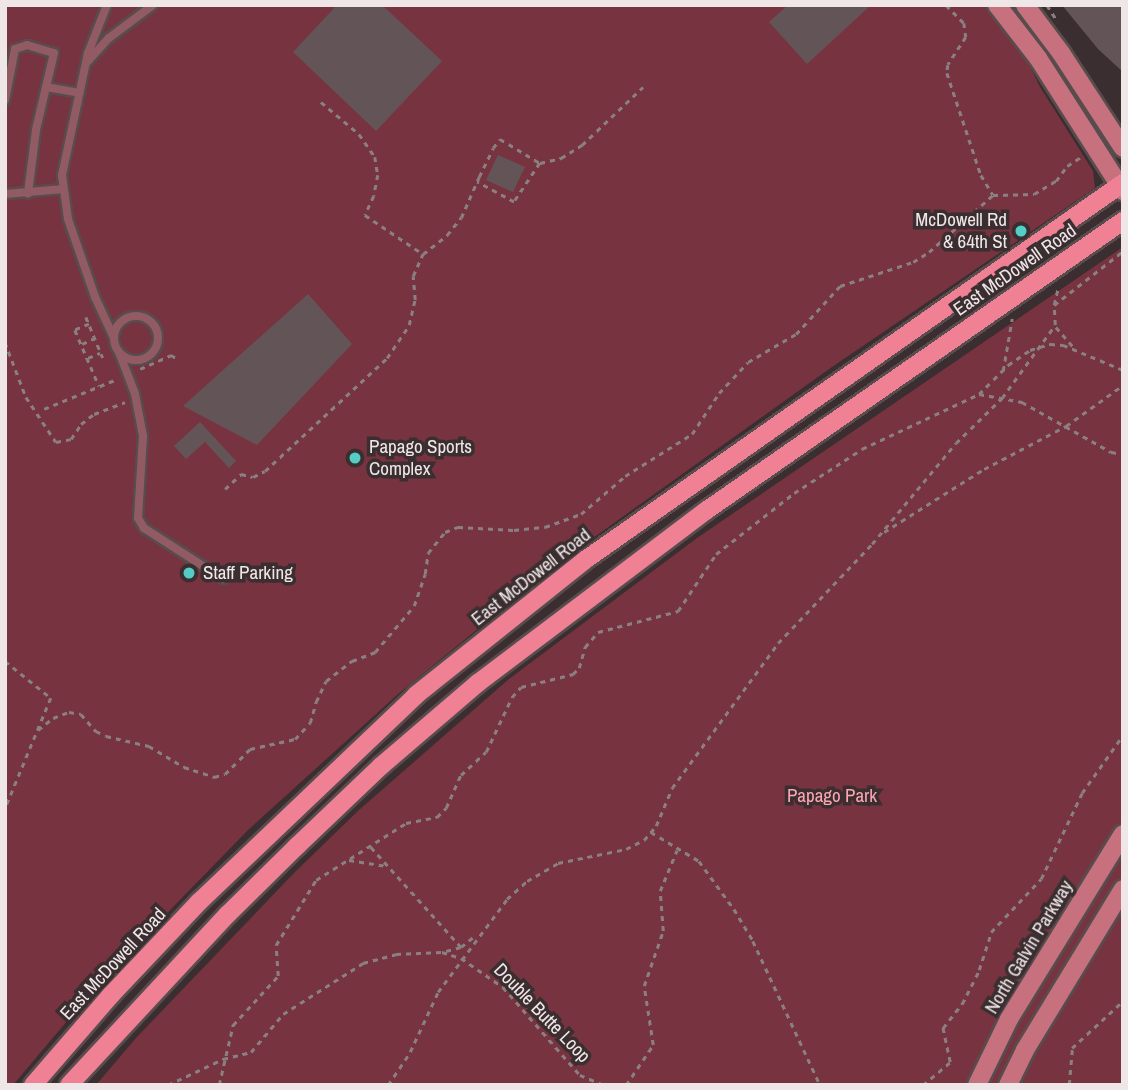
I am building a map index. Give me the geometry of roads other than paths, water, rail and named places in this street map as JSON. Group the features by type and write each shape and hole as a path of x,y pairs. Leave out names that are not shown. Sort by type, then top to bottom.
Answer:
{"main road":[{"path":"996,5 1038,58 1122,186"},
{"path":"1025,5 1074,71 1123,148"},
{"name":"East McDowell Road","path":"33,1085 111,995 199,902 378,729 436,678 585,559 1122,186"},
{"name":"East McDowell Road","path":"69,1085 228,914 297,846 381,765 478,683 707,510 1123,221"},
{"name":"North Galvin Parkway","path":"977,1085 1009,1019 1123,834"},
{"path":"1008,1085 1030,1040 1123,888"}],"lane":[{"path":"107,5 86,63 62,175 68,219 95,297 114,338 136,400 143,436 138,518 144,528 223,579"},
{"path":"86,63 109,38 153,5"},
{"path":"5,100 15,49 27,45 54,53 36,130 27,193"},
{"path":"46,87 79,93"},
{"path":"5,194 64,189"},
{"path":"114,338 120,324 132,317 146,319 156,329 158,343 150,355 130,359 119,352"}],"place":[{"name":"McDowell Rd & 64th St","path":"1021,231"},
{"name":"Papago Sports Complex","path":"355,458"},
{"name":"Staff Parking","path":"189,573"}],"park label":[{"name":"Papago Park","path":"832,796"}]}
